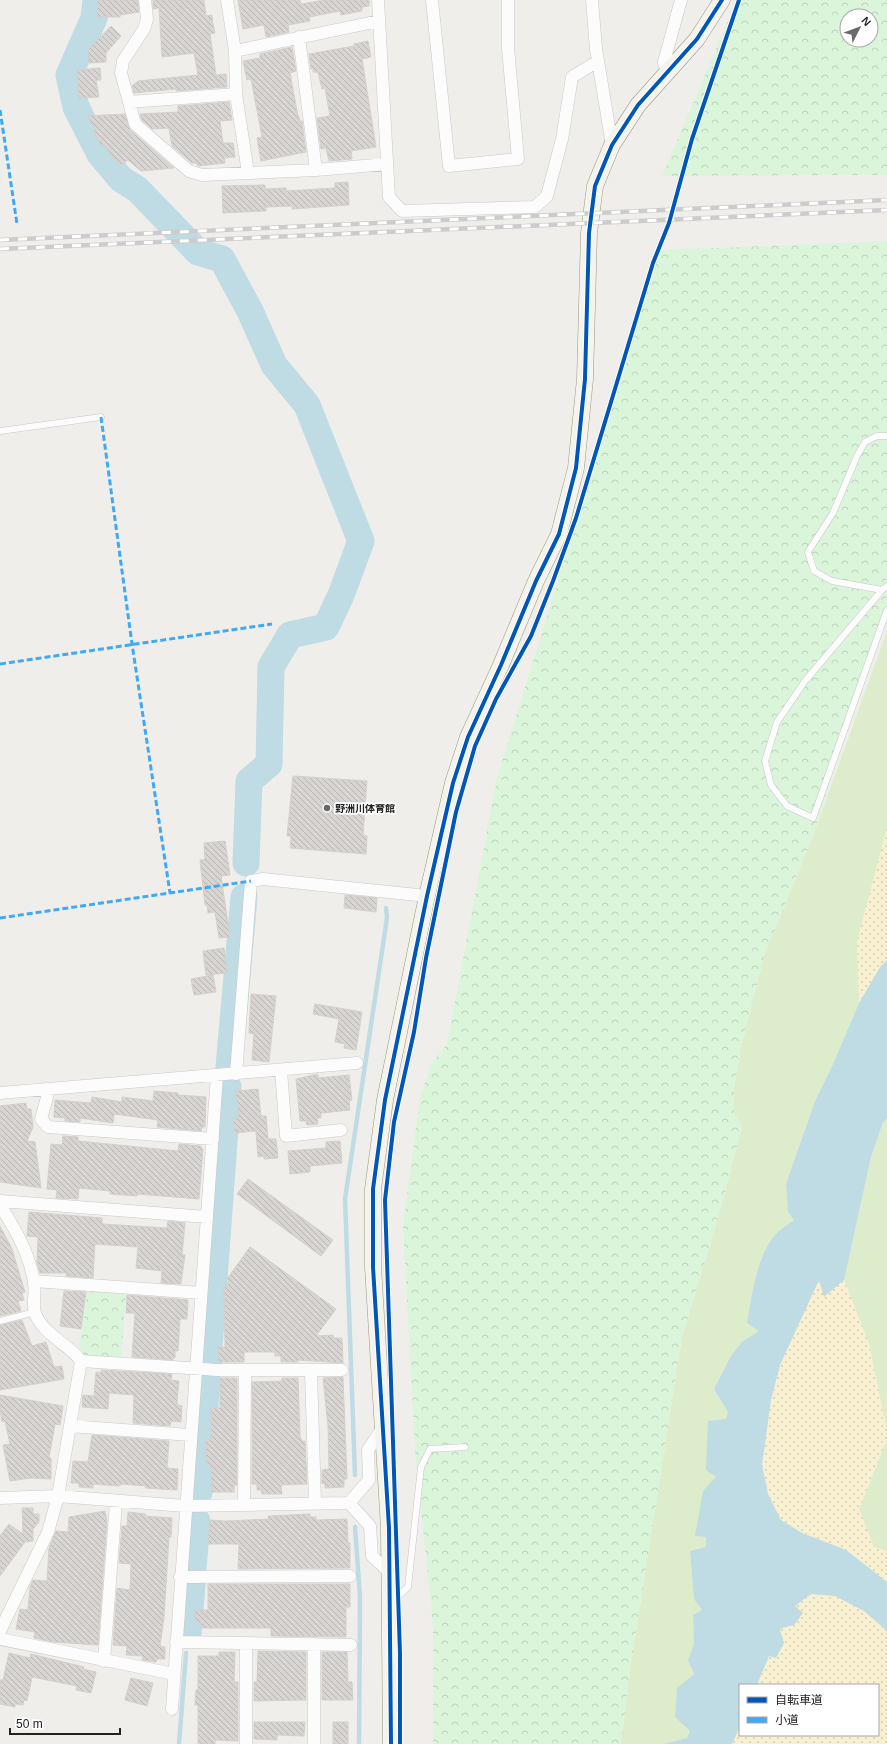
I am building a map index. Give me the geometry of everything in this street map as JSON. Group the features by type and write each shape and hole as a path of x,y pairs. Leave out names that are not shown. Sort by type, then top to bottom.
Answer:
{"street":[{"path":"145,0 147,19 144,29 123,61 121,73 128,102 134,124 190,171 202,175 316,170 387,164"},
{"path":"227,0 235,51 236,94 248,172"},
{"path":"378,0 388,197 402,212 535,207 547,196 562,139 572,77 598,61"},
{"path":"432,0 449,166 518,159 508,48 508,0"},
{"path":"592,0 598,61 612,145"},
{"path":"667,72 664,62 681,0"},
{"path":"391,1744 389,1528 373,1267 373,1189 385,1100 427,896 453,783 465,744 502,665 536,581 559,534 576,468 585,379 589,233 596,186 612,145 638,105 697,39 722,0"},
{"path":"235,51 379,21"},
{"path":"299,37 316,170"},
{"path":"128,102 236,94"},
{"path":"236,1074 251,881 263,879 427,896"},
{"path":"0,1093 357,1063"},
{"path":"281,1070 286,1136 341,1130"},
{"path":"172,1709 190,1435 217,1075"},
{"path":"49,1090 41,1119 48,1127 213,1139"},
{"path":"0,1201 207,1217"},
{"path":"0,1205 23,1244 34,1282 35,1312 47,1331 64,1342 82,1361 245,1371 342,1370"},
{"path":"34,1282 201,1293"},
{"path":"0,1631 48,1532 58,1496 82,1361"},
{"path":"311,1370 315,1504"},
{"path":"244,1505 245,1371"},
{"path":"70,1426 190,1435"},
{"path":"0,1495 58,1496 116,1502 185,1506 349,1503 369,1480 368,1450 383,1427"},
{"path":"104,1661 116,1502"},
{"path":"349,1503 370,1526 372,1556 389,1572"},
{"path":"180,1577 350,1576"},
{"path":"0,1639 174,1674"},
{"path":"176,1642 351,1644"},
{"path":"246,1644 246,1744"},
{"path":"314,1644 314,1744"}],"lane":[{"path":"0,432 101,418"},
{"path":"884,588 832,581 814,571 808,552 833,513 856,456 865,442 877,436 887,436"},
{"path":"884,588 805,681 777,722 765,761 771,785 787,806 813,818 887,610"},
{"path":"0,1321 35,1312"},
{"path":"389,1605 408,1587 421,1467 430,1449 465,1447"}],"green space":[{"path":"737,0 887,0 887,175 662,176"},
{"path":"887,241 887,605 813,836 764,956 742,1044 734,1088 734,1113 742,1127 717,1222 682,1337 631,1664 621,1744 433,1744 433,1626 415,1450 403,1226 420,1098 431,1064 447,1044 497,778 660,250"},
{"path":"887,631 887,828 857,942 859,1003 834,1062 815,1101 786,1184 788,1212 794,1220 781,1230 765,1250 757,1274 747,1323 760,1331 737,1350 727,1364 714,1389 728,1412 726,1419 709,1421 716,1477 711,1483 695,1536 706,1537 706,1547 690,1551 694,1599 702,1610 693,1615 694,1644 688,1660 694,1674 677,1688 675,1717 690,1730 687,1738 663,1744 621,1744 631,1664 682,1337 717,1222 742,1127 734,1113 734,1088 742,1044 764,956 813,836"},
{"path":"887,1119 887,1431 869,1344 844,1280 871,1157 883,1122"},
{"path":"88,1290 126,1292 121,1360 84,1356 79,1348"},
{"path":"887,1439 887,1551 874,1547 859,1509"}],"sand":[{"path":"887,828 887,960 880,967 859,1003 857,942"},
{"path":"819,1279 824,1296 844,1280 869,1344 887,1431 887,1439 859,1509 874,1547 887,1551 887,1582 846,1550 802,1533 781,1520 768,1494 762,1465 771,1400 780,1365"},
{"path":"811,1594 835,1596 864,1611 887,1631 887,1744 732,1744 739,1728 739,1736 879,1736 879,1684 757,1684 780,1630 795,1606"}],"water":[{"path":"887,960 887,1119 883,1122 871,1157 844,1280 824,1297 819,1280 780,1365 771,1400 762,1465 768,1494 781,1520 802,1533 846,1550 887,1582 887,1631 864,1611 835,1596 811,1594 795,1606 803,1613 794,1625 782,1628 780,1630 784,1643 776,1658 769,1656 757,1684 739,1684 739,1728 732,1744 663,1744 687,1738 690,1731 675,1717 677,1688 694,1674 688,1660 694,1644 693,1615 702,1610 694,1599 690,1551 706,1547 706,1537 695,1536 703,1491 716,1477 706,1470 708,1421 726,1419 728,1412 714,1389 731,1356 742,1342 759,1331 747,1323 757,1274 765,1250 781,1230 794,1220 788,1212 786,1184 815,1101 834,1062 859,1003 880,967"}],"building":[{"path":"98,0 138,0 139,12 120,15 120,17 97,17"},
{"path":"153,0 204,0 206,16 212,15 215,33 210,34 216,75 226,74 227,87 176,91 176,89 134,93 132,86 138,81 198,75 194,53 162,57 159,8 153,9"},
{"path":"238,0 300,0 301,4 325,0 369,0 369,6 362,7 362,11 341,15 340,11 309,17 310,21 288,25 289,32 266,37 264,25 243,29"},
{"path":"111,26 121,36 106,53 106,62 89,63 88,50"},
{"path":"368,41 371,57 362,59 376,147 351,151 352,159 329,161 326,148 321,149 317,118 330,116 325,88 322,89 318,72 313,72 313,68 311,69 309,54 354,46 354,44"},
{"path":"292,47 296,71 290,73 297,111 300,121 302,121 306,152 261,161 257,138 262,137 251,79 247,80 243,61 260,58 260,54"},
{"path":"100,68 101,80 96,80 99,97 79,98 77,70"},
{"path":"229,102 232,120 220,121 223,143 233,143 235,157 224,158 225,163 198,166 196,163 192,163 172,146 169,128 152,129 142,120 140,114 178,112 178,106"},
{"path":"125,114 130,130 174,168 141,171 128,160 120,166 103,144 101,145 93,131 96,130 87,116"},
{"path":"348,182 349,205 292,209 292,206 266,207 266,211 223,213 222,186 265,185 265,189 286,188 286,191 335,188 335,183"},
{"name":"野洲川体育館","path":"293,776 367,781 363,835 367,836 366,854 290,848 291,836 287,836"},
{"path":"225,841 230,875 221,876 230,937 219,938 215,912 208,913 207,905 205,905 200,860 205,859 204,843"},
{"path":"345,895 377,898 376,912 344,908"},
{"path":"224,948 227,973 206,975 203,951"},
{"path":"213,975 216,992 194,995 191,979"},
{"path":"251,994 276,996 269,1062 252,1060 254,1034 249,1033"},
{"path":"315,1004 362,1012 356,1050 344,1048 345,1044 335,1042 339,1019 313,1014"},
{"path":"318,1074 318,1078 349,1075 352,1100 349,1101 350,1110 321,1113 321,1118 317,1118 318,1124 307,1125 306,1121 300,1121 296,1079"},
{"path":"258,1089 261,1116 266,1116 268,1139 276,1139 278,1158 264,1159 264,1156 258,1157 256,1131 235,1133 233,1119 239,1118 236,1091"},
{"path":"154,1091 178,1093 178,1095 206,1097 205,1127 202,1127 201,1131 157,1127 158,1120 114,1114 113,1123 80,1118 80,1122 65,1121 65,1118 54,1117 55,1100 91,1103 92,1097 122,1102 122,1097 153,1101"},
{"path":"26,1103 27,1109 31,1109 33,1127 27,1141 35,1142 41,1188 0,1182 0,1106"},
{"path":"63,1136 78,1137 78,1141 178,1151 179,1144 201,1146 203,1149 199,1199 137,1194 137,1196 110,1194 110,1191 79,1188 78,1199 56,1198 57,1190 47,1189 51,1144 62,1145"},
{"path":"340,1141 342,1163 310,1166 310,1172 290,1174 288,1151 326,1148 326,1142"},
{"path":"248,1179 333,1240 321,1256 237,1194"},
{"path":"29,1212 102,1218 102,1224 167,1228 168,1221 185,1223 182,1255 185,1255 181,1284 161,1283 162,1271 136,1268 138,1247 95,1244 93,1278 66,1276 67,1273 40,1273 37,1263 38,1237 27,1236"},
{"path":"0,1226 12,1249 25,1292 22,1293 24,1300 18,1301 21,1311 0,1316"},
{"path":"250,1247 336,1309 316,1336 333,1335 334,1338 342,1338 343,1363 298,1360 298,1362 281,1362 281,1356 275,1356 275,1352 244,1352 244,1362 219,1362 218,1347 225,1347 224,1289 229,1281 227,1279"},
{"path":"64,1291 86,1292 81,1329 60,1326"},
{"path":"127,1295 188,1300 187,1319 180,1319 178,1351 175,1351 175,1358 173,1357 173,1360 132,1357 135,1313 126,1313"},
{"path":"22,1320 32,1346 46,1342 54,1367 62,1366 64,1379 0,1390 0,1325"},
{"path":"101,1370 172,1374 171,1380 179,1381 177,1402 178,1405 182,1406 181,1422 171,1421 170,1426 133,1423 134,1395 109,1393 108,1409 82,1407 83,1395 94,1396 96,1372 101,1373"},
{"path":"343,1377 347,1479 344,1479 344,1487 325,1488 325,1483 322,1484 322,1470 329,1469 328,1426 323,1378"},
{"path":"220,1378 237,1378 237,1485 234,1485 234,1492 212,1492 211,1466 207,1466 206,1440 211,1440 211,1408 220,1408"},
{"path":"282,1378 298,1378 300,1436 302,1441 305,1441 307,1484 281,1485 282,1494 262,1494 261,1490 257,1490 257,1484 252,1484 252,1382 282,1381"},
{"path":"0,1395 63,1406 60,1425 55,1424 49,1458 51,1458 51,1479 31,1478 10,1481 3,1445 10,1444 5,1421 2,1422"},
{"path":"92,1435 169,1441 167,1468 178,1469 177,1490 145,1488 146,1486 121,1484 120,1486 93,1484 93,1488 79,1487 79,1483 71,1483 73,1461 88,1462"},
{"path":"22,1508 33,1508 33,1514 39,1514 39,1522 33,1529 33,1541 25,1542 0,1576 0,1536 9,1524 23,1534"},
{"path":"105,1511 107,1521 98,1645 53,1642 34,1638 35,1632 16,1629 20,1609 28,1610 30,1587 33,1580 47,1581 49,1548 56,1531 68,1532 69,1517"},
{"path":"128,1512 146,1514 145,1516 172,1518 171,1537 169,1537 164,1617 160,1646 165,1647 165,1659 157,1659 156,1662 142,1660 143,1656 126,1655 127,1646 113,1645 117,1588 130,1590 131,1564 119,1563 122,1526 127,1526"},
{"path":"310,1514 310,1517 316,1517 316,1520 347,1519 348,1543 350,1543 350,1568 238,1569 239,1544 208,1544 210,1520 226,1521 269,1519 268,1516"},
{"path":"208,1584 350,1584 350,1607 346,1607 346,1637 271,1636 271,1628 201,1628 201,1622 195,1622 195,1610 208,1610"},
{"path":"258,1651 306,1652 306,1700 254,1701 254,1682 257,1682"},
{"path":"219,1652 235,1652 234,1682 238,1682 238,1741 215,1740 215,1744 198,1744 198,1705 195,1705 196,1690 198,1690 198,1656 219,1656"},
{"path":"322,1652 347,1652 348,1682 352,1682 353,1700 322,1700"},
{"path":"9,1653 30,1658 31,1654 84,1667 83,1669 96,1672 91,1693 76,1690 77,1686 32,1677 27,1701 24,1700 23,1705 15,1704 15,1707 0,1704 0,1680 3,1680"},
{"path":"131,1678 153,1683 147,1706 125,1700"},
{"path":"254,1722 305,1722 304,1736 277,1735 277,1740 254,1739"},
{"path":"333,1722 348,1722 348,1744 333,1744"}],"waterway":[{"path":"96,0 94,18 69,75 76,107 100,154 121,179 137,189 198,252 222,259 250,311 274,365 307,405 361,541 341,595 326,627 290,635 271,667 269,764 249,781 246,863"},
{"path":"229,1067 244,897"},
{"path":"355,1475 345,1199 387,918 386,908"},
{"path":"208,1362 228,1087"},
{"path":"199,1492 207,1378"},
{"path":"193,1569 197,1521"},
{"path":"355,1527 360,1597 359,1744"},
{"path":"188,1634 192,1585"},
{"path":"179,1744 186,1653"}],"railway":[{"path":"0,240 887,200"},
{"path":"0,249 887,210"}],"marked path":[{"path":"0,110 17,224"},
{"path":"101,417 132,644 170,893"},
{"path":"0,664 272,624"},
{"path":"0,918 251,881"}],"cycle path":[{"path":"391,1744 389,1528 373,1267 373,1189 385,1100 427,896 453,783 468,737 501,665 536,581 559,534 576,468 585,379 589,233 595,186 612,145 638,105 697,39 722,0"},
{"path":"400,1744 400,1654 385,1200 394,1122 414,1032 426,958 456,812 475,746 496,699 531,636 576,518 653,263 669,223 692,139 739,0"}],"place":[{"name":"野洲川体育館","path":"327,808"}]}
